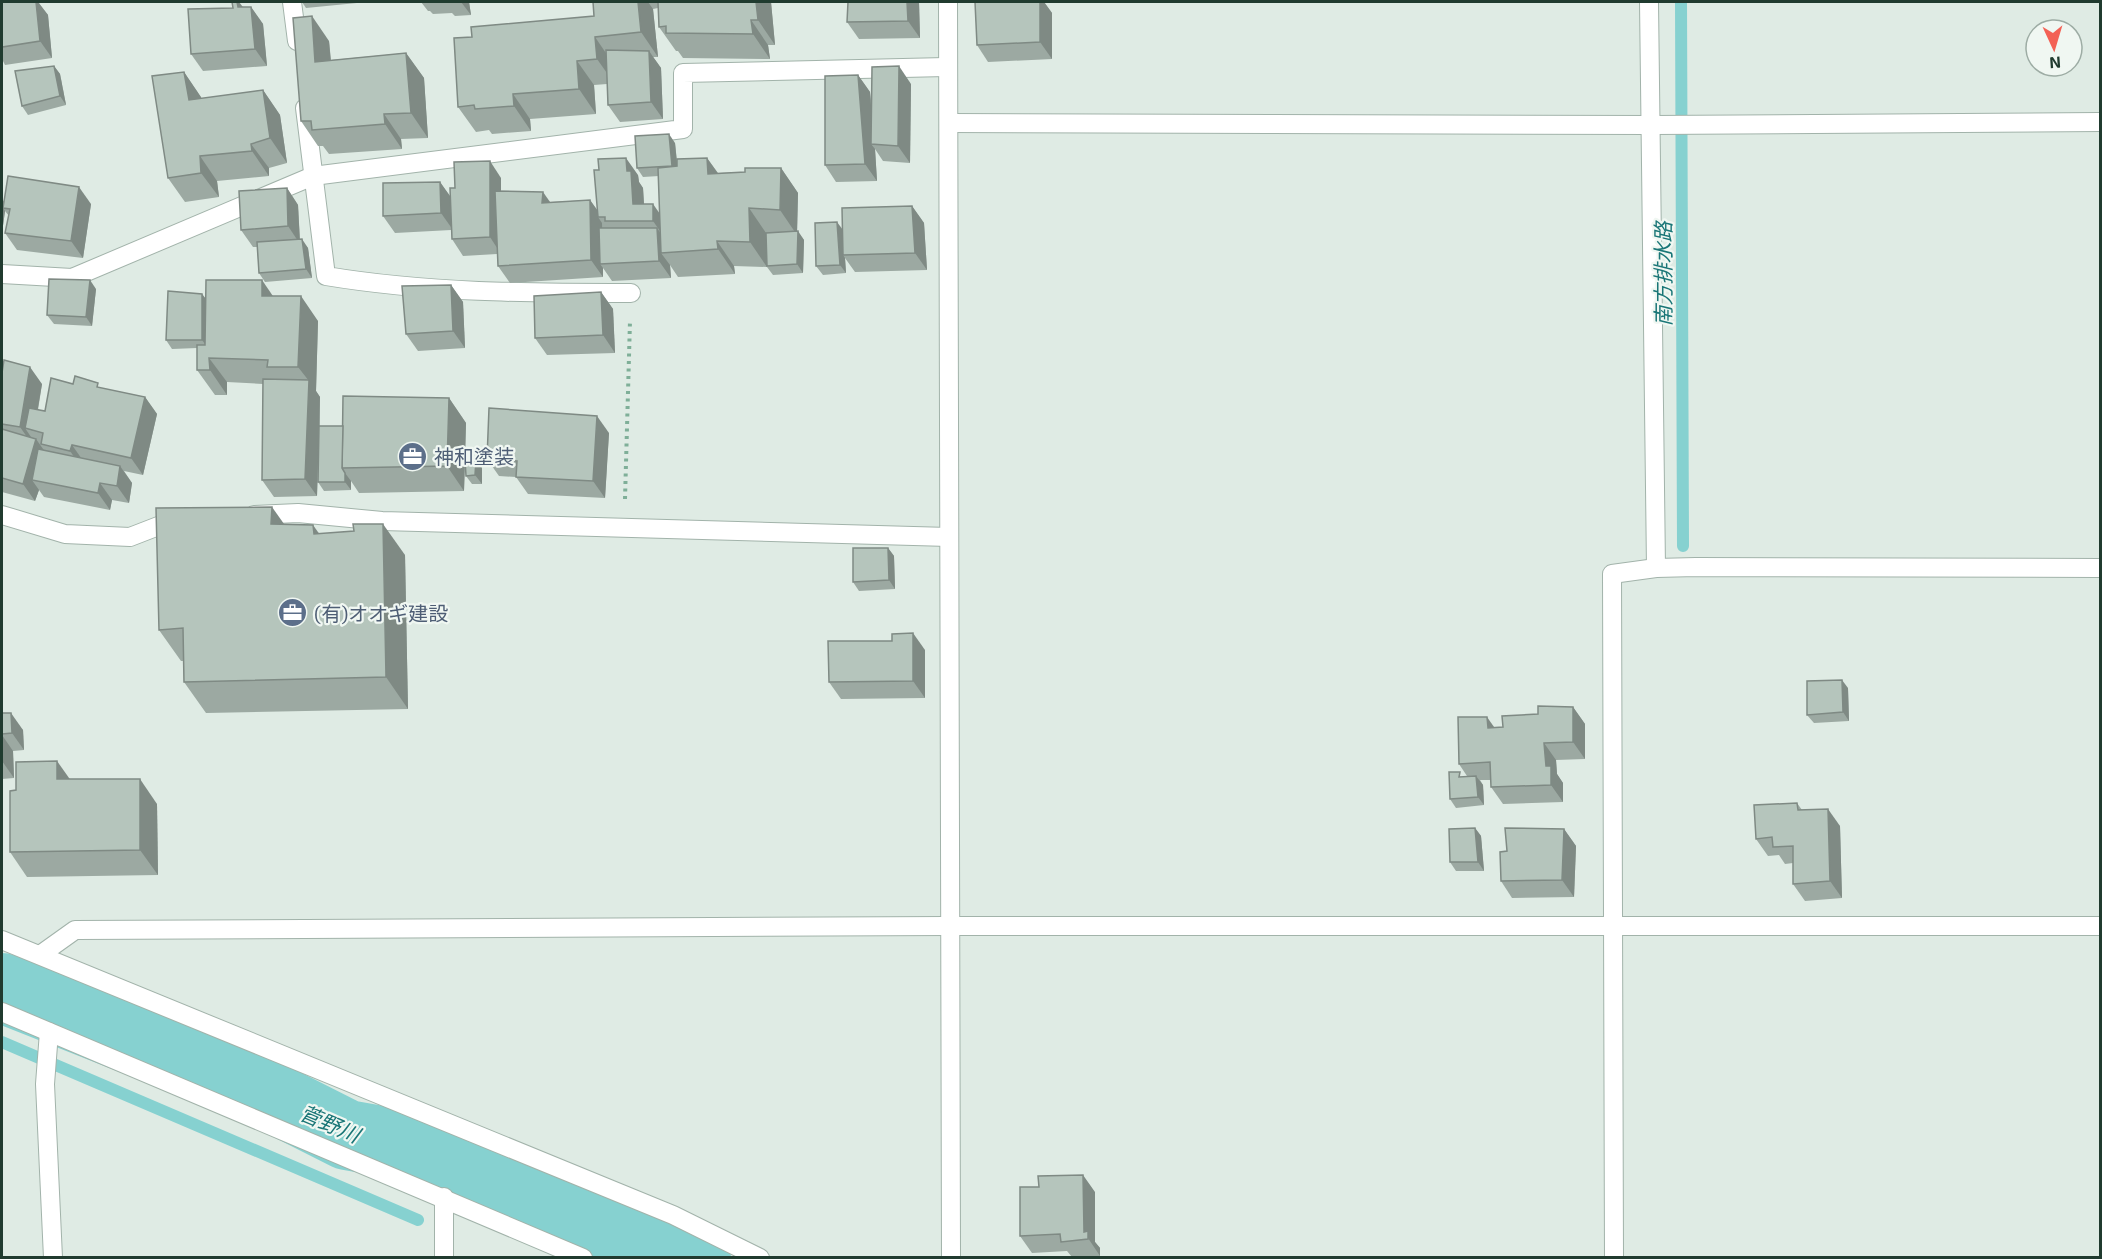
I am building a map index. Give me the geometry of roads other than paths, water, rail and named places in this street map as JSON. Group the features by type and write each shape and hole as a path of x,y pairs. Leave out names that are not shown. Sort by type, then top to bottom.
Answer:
{"street":[{"path":"292,2 299,60"},
{"path":"948,2 946,67 949,123 948,926 951,1257"},
{"path":"1649,2 1656,568"},
{"path":"2,274 72,278 312,176 682,129 684,73 946,67"},
{"path":"303,94 326,276 370,283 494,294 631,293"},
{"path":"949,123 1707,125 2100,122"},
{"path":"241,515 298,513 382,522 949,537"},
{"path":"2,515 65,534 130,537 173,518 196,517"},
{"path":"1614,1257 1612,574 1656,568 2100,568"},
{"path":"40,956 75,930 948,926 2100,926"},
{"path":"2,940 673,1215 760,1257"},
{"path":"2,1012 49,1034 444,1197 583,1257"},
{"path":"49,1034 45,1084 53,1257"},
{"path":"444,1197 444,1257"}],"waterway":[{"name":"南方排水路","path":"1681,2 1683,546"},
{"name":"菅野川","path":"2,988 252,1087 347,1135 392,1143 696,1258"},
{"path":"2,1042 418,1220"}],"place":[{"name":"神和塗装","path":"413,456"},
{"name":"(有)オオギ建設","path":"293,613"}]}
